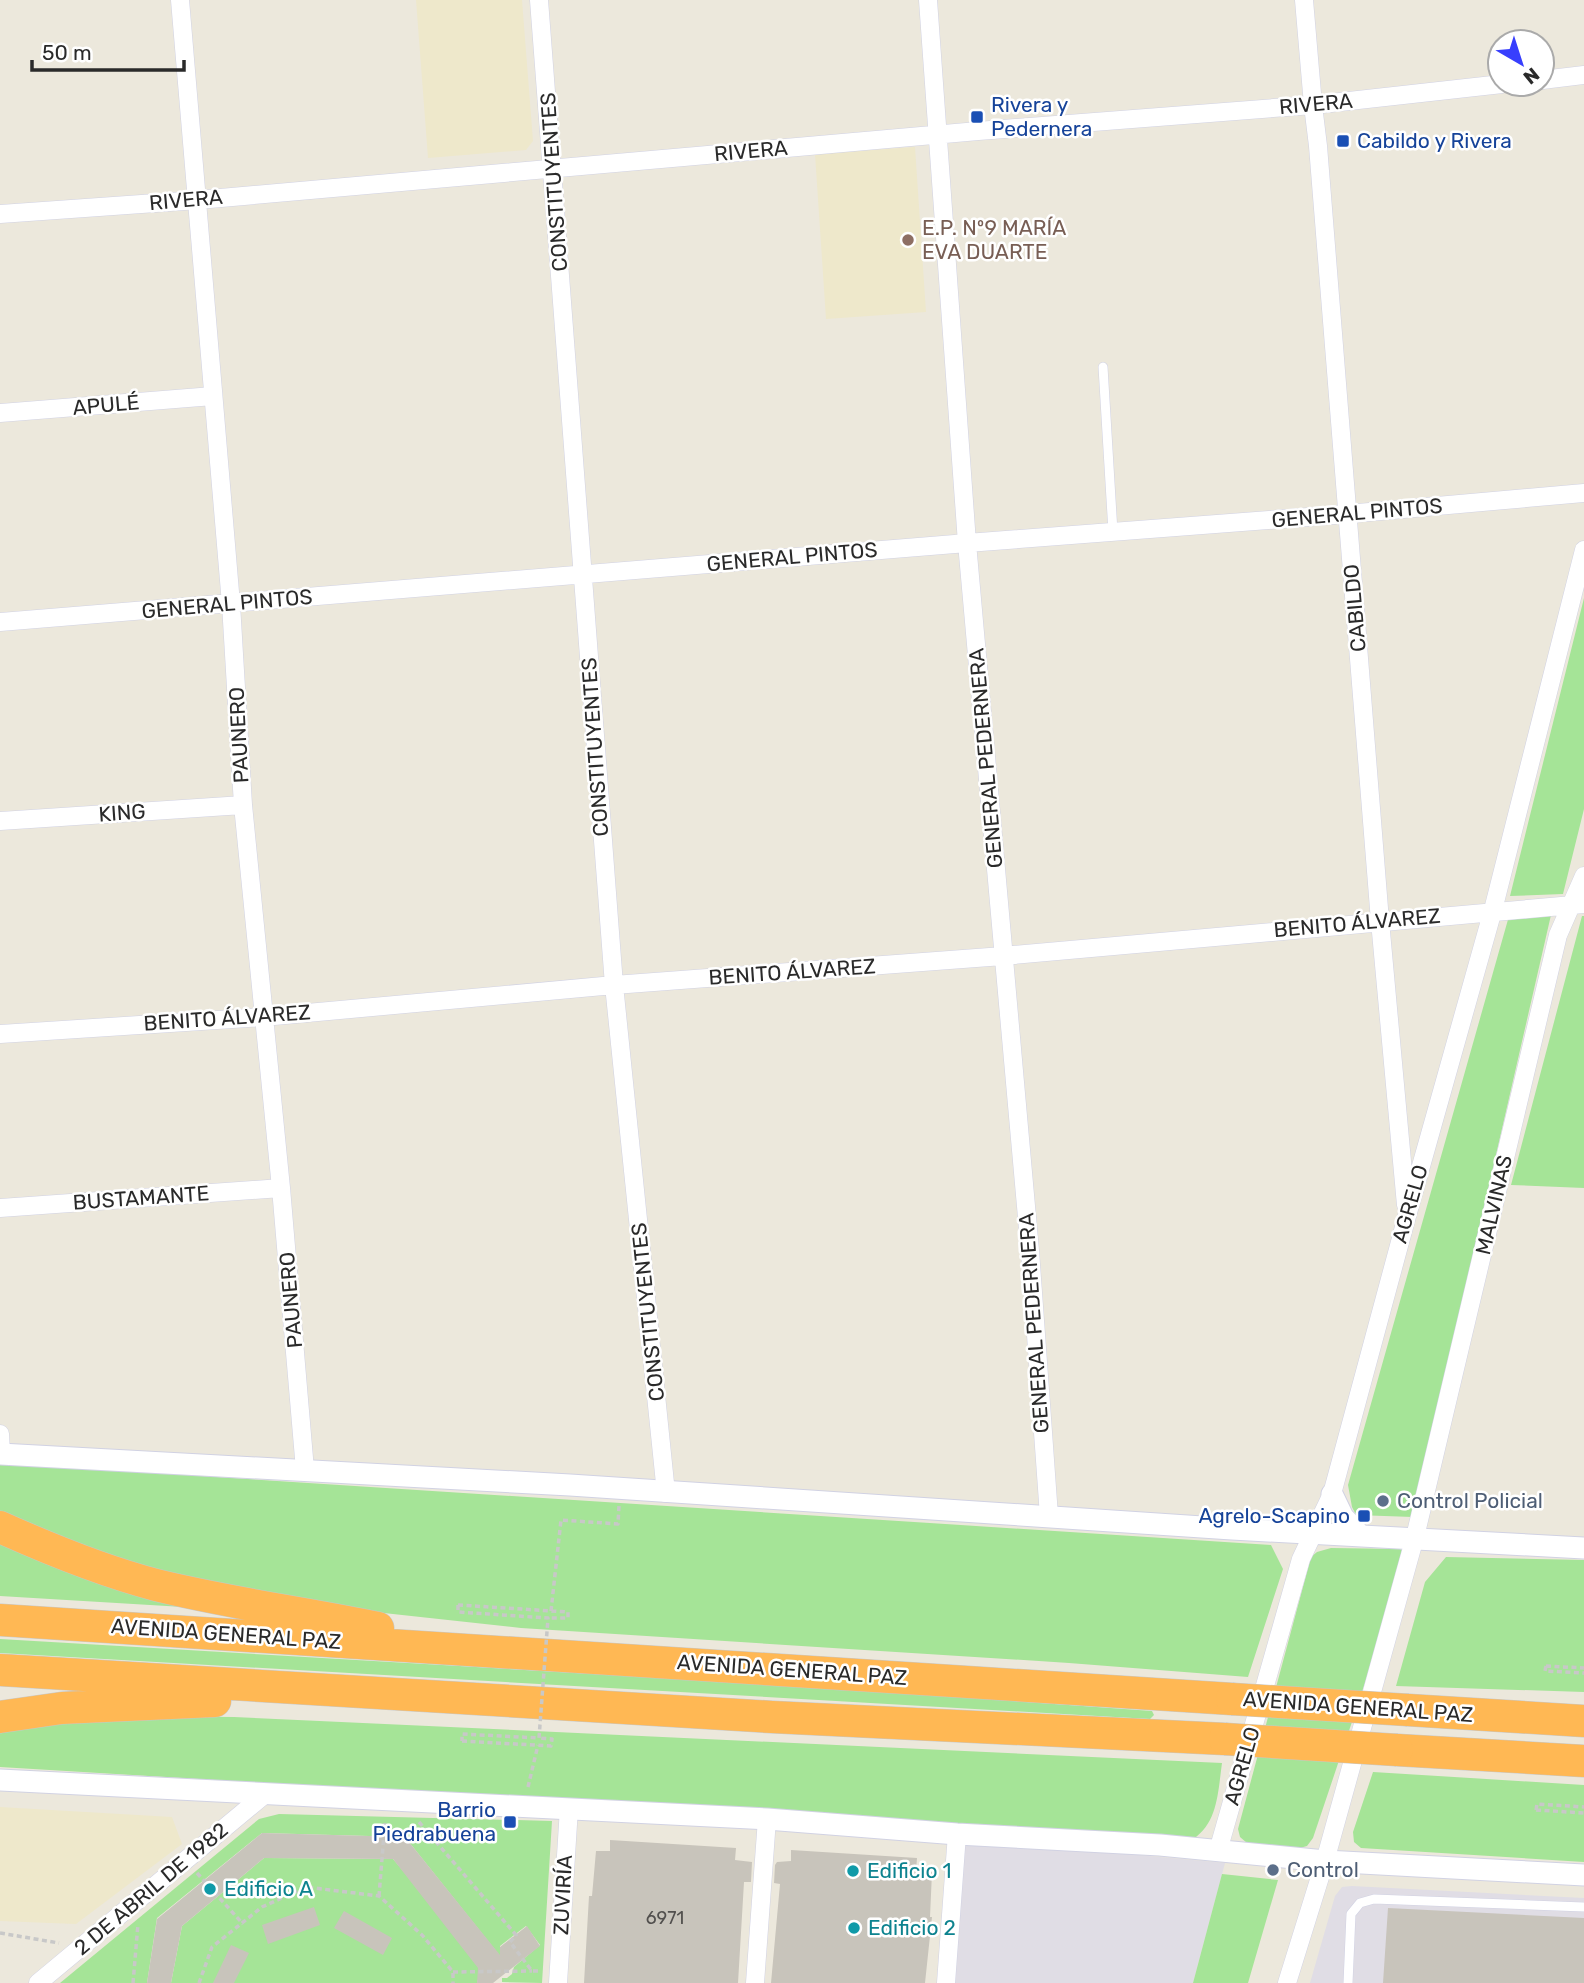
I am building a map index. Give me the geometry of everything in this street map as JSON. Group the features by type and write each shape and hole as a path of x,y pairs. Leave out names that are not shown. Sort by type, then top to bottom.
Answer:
{"highway":[{"path":"0,1527 69,1556 155,1584 486,1650"},
{"name":"AVENIDA GENERAL PAZ","path":"0,1620 1584,1721"},
{"name":"AVENIDA GENERAL PAZ","path":"0,1671 1584,1761"},
{"path":"0,1717 62,1708 384,1693"}],"street":[{"name":"PAUNERO","path":"180,0 231,604 243,805 281,1188 305,1470"},
{"name":"CONSTITUYENTES","path":"539,0 554,168 614,985 667,1493"},
{"name":"GENERAL PEDERNERA","path":"928,0 967,543 1030,1251 1049,1516"},
{"name":"CABILDO","path":"1304,0 1406,1216"},
{"path":"1556,78 1584,75"},
{"name":"RIVERA","path":"0,214 198,200 1313,105 1486,86"},
{"name":"APULÉ","path":"0,413 213,396"},
{"name":"GENERAL PINTOS","path":"0,622 1584,493"},
{"name":"AGRELO","path":"1218,1851 1301,1559 1332,1494 1406,1216 1493,910 1584,550"},
{"name":"KING","path":"0,821 243,805"},
{"name":"MALVINAS","path":"1287,1983 1325,1861 1415,1538 1558,935 1577,904 1584,876"},
{"name":"BENITO ÁLVAREZ","path":"0,1034 263,1017 614,985 1003,956 1577,904"},
{"name":"BUSTAMANTE","path":"0,1208 281,1188"},
{"path":"0,1447 305,1470 1232,1529 1584,1548"},
{"path":"1332,1494 1343,1517 1361,1536"},
{"path":"0,1780 767,1819 957,1834 1160,1845 1325,1861 1584,1875"},
{"name":"2 DE ABRIL DE 1982","path":"38,1983 264,1795"},
{"name":"ZUVIRÍA","path":"559,1977 569,1808"},
{"path":"755,1983 767,1819"},
{"path":"946,1983 957,1834"}],"lane":[{"path":"1103,368 1113,532"},
{"path":"1348,1983 1351,1914 1360,1903 1374,1899 1584,1907"}],"path":[{"path":"551,1611 561,1520 618,1524 621,1490"},
{"path":"458,1605 551,1611 568,1612 568,1618 458,1612 458,1605"},
{"path":"539,1738 548,1618"},
{"path":"1546,1666 1584,1671"},
{"path":"462,1734 539,1738 552,1739 551,1746 462,1741 462,1734"},
{"path":"523,1806 538,1745"},
{"path":"379,1896 394,1802"},
{"path":"394,1802 516,1935 510,1942 533,1971"},
{"path":"1584,1807 1537,1804 1536,1810 1584,1813"},
{"path":"186,1860 243,1924"},
{"path":"199,1983 212,1947 262,1908 306,1886 379,1896 422,1935 453,1972 453,1983"},
{"path":"133,1983 141,1897"},
{"path":"0,1933 82,1946"},
{"path":"453,1972 533,1971 559,1977"}],"shaded area":[{"path":"416,0 522,0 533,141 526,150 428,158"},
{"path":"915,147 926,312 826,319 815,154"},
{"path":"0,1807 172,1817 182,1844 76,1924 0,1921"},
{"path":"975,1840 1225,1863 1193,1983 951,1983 961,1849"},
{"path":"1342,1887 1584,1898 1584,1983 1310,1983 1335,1896"}],"green space":[{"path":"1584,598 1584,809 1563,894 1510,896"},
{"path":"1551,915 1413,1517 1356,1515 1348,1485 1509,916"},
{"path":"1582,916 1584,1188 1511,1185"},
{"path":"0,1463 1271,1545 1283,1569 1248,1677 521,1628 347,1609 141,1569 0,1515"},
{"path":"0,1537 200,1608 0,1596"},
{"path":"1331,1548 1400,1549 1406,1553 1405,1564 1313,1838 1307,1846 1296,1849 1247,1843 1240,1837 1238,1829 1311,1557"},
{"path":"1446,1557 1584,1560 1584,1692 1396,1686 1425,1582"},
{"path":"0,1639 833,1688 1152,1711 1154,1715 1150,1719 0,1653"},
{"path":"116,1716 234,1717 1222,1763 1218,1795 1212,1815 1208,1824 1193,1839 0,1767 0,1726"},
{"path":"1373,1772 1584,1785 1584,1862 1361,1848 1354,1842 1353,1832"},
{"path":"279,1814 552,1821 542,1983 502,1982 502,1978 512,1974 514,1967 540,1945 526,1926 500,1946 500,1956 405,1837 262,1833 157,1918 147,1983 60,1983 259,1819"},
{"path":"264,1858 393,1859 482,1964 477,1983 171,1983 182,1926"},
{"path":"1222,1874 1278,1880 1248,1983 1193,1983"}],"building":[{"name":"Edificio A","path":"262,1833 405,1837 500,1955 500,1947 527,1926 540,1946 493,1983 477,1983 478,1968 393,1859 264,1858 182,1926 171,1983 147,1983 157,1919"},
{"path":"610,1840 736,1848 735,1860 752,1862 751,1882 744,1882 738,1983 584,1983 589,1896 592,1896 596,1851 610,1851"},
{"path":"791,1850 917,1858 916,1871 932,1872 932,1917 925,1983 771,1983 780,1884 774,1883 775,1865 777,1862 791,1861"},
{"path":"314,1907 320,1925 268,1944 262,1925"},
{"path":"1388,1908 1584,1918 1584,1983 1383,1983"},
{"path":"344,1911 392,1938 383,1955 334,1928"},
{"path":"231,1945 249,1953 234,1983 213,1983"}],"place":[{"name":"Rivera y Pedernera","path":"977,117"},
{"name":"Cabildo y Rivera","path":"1343,141"},
{"name":"E.P. Nº9 MARÍA EVA DUARTE","path":"908,240"},
{"name":"Control Policial","path":"1383,1501"},
{"name":"Agrelo-Scapino","path":"1364,1516"},
{"name":"Barrio Piedrabuena","path":"510,1822"},
{"name":"Control","path":"1273,1870"},
{"name":"Edificio 1","path":"853,1871"},
{"name":"Edificio A","path":"210,1889"},
{"name":"Edificio 2","path":"854,1928"}]}
